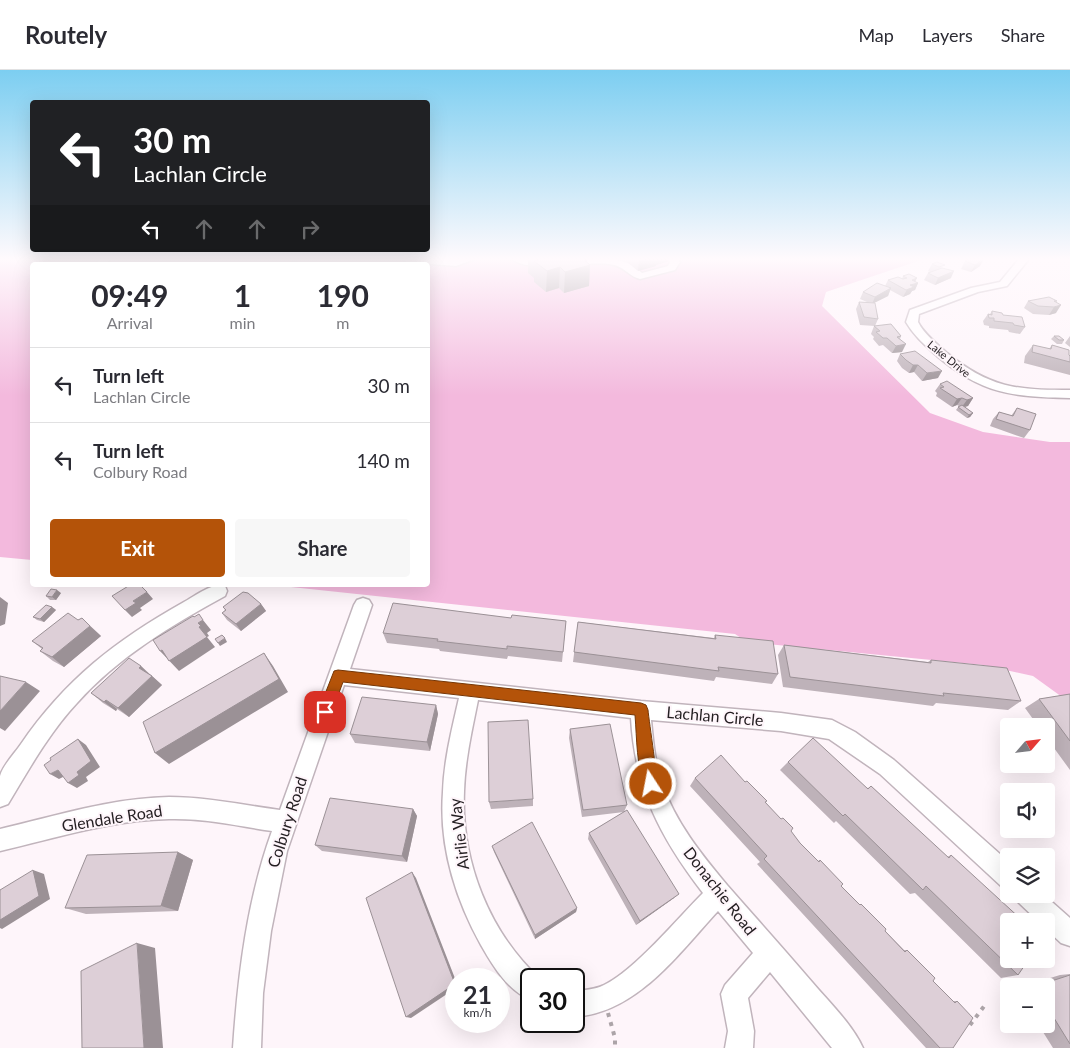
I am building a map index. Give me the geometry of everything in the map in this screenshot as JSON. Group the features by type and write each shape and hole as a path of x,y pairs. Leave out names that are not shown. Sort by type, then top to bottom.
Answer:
{"street":[{"name":"Lake Drive","path":"934,305 914,312 912,322 918,332 965,373 998,390 1021,393 1070,394"},
{"path":"0,796 39,736 69,698 94,673 135,640 172,616 219,591"},
{"name":"Colbury Road","path":"247,1048 250,993 258,931 274,860 285,822 363,605"},
{"name":"Lachlan Circle","path":"338,676 641,710 781,722 832,730 887,767 1000,870"},
{"name":"Airlie Way","path":"470,690 453,800 458,856 469,894 488,937 520,980"},
{"name":"Donachie Road","path":"641,710 651,784 668,822 694,861 719,893 849,1048"},
{"name":"Glendale Road","path":"0,840 75,822 153,809 185,808 285,822"},
{"path":"585,1003 611,996 626,986 647,968 719,893"},
{"path":"1036,903 1070,934"},
{"path":"739,1048 741,1031 734,994 770,953"}],"path":[{"path":"603,998 616,1038 615,1048"},
{"path":"970,1025 985,1005"}],"shaded area":[{"path":"0,305 30,305 30,560 0,557"},
{"path":"430,305 822,305 930,413 983,432 1050,442 1070,442 1070,708 1062,697 1033,676 983,665 747,642 735,634 291,587 430,587"}],"building":[{"path":"860,305 875,305 878,319 864,317"},
{"path":"1035,305 1061,305 1054,307"},
{"path":"992,311 1002,313 1003,315 1022,317 1025,327 1014,325 1013,323 994,321 994,318 989,318 988,314 992,315"},
{"path":"891,324 901,336 897,337 906,344 896,346 876,332 880,331 874,326"},
{"path":"1054,336 1059,336 1064,340 1059,340"},
{"path":"1033,345 1051,349 1052,345 1069,350 1070,362 1032,352"},
{"path":"915,351 942,371 927,373 918,365 913,365 900,354"},
{"path":"947,381 973,398 967,400 957,399 940,388 944,387 940,384"},
{"path":"962,405 973,413 969,415 958,407"},
{"path":"1017,408 1036,414 1030,430 996,419 999,412 1013,416"},
{"path":"127,587 142,587 147,592 133,601 136,603 125,610 112,596"},
{"path":"51,589 57,590 52,597 46,596"},
{"path":"243,592 248,593 261,604 236,624 222,613 226,610 223,607"},
{"path":"393,603 511,618 512,615 566,621 563,652 507,646 507,649 383,633"},
{"path":"46,605 52,607 40,619 33,617"},
{"path":"68,613 78,620 82,618 90,626 52,657 40,651 43,648 32,641"},
{"path":"199,614 203,620 198,623 201,626 199,627 207,637 169,661 153,640"},
{"path":"578,622 716,639 715,635 773,641 778,674 718,667 719,671 574,652"},
{"path":"222,635 225,638 218,643 215,639"},
{"path":"784,645 931,663 931,660 1007,668 1021,701 943,693 944,696 790,677"},
{"path":"264,653 279,679 155,753 143,722"},
{"path":"129,658 141,666 139,668 152,676 118,708 106,700 104,702 91,693"},
{"path":"0,676 26,682 0,711"},
{"path":"1070,694 1070,741 1055,718 1053,718 1039,699"},
{"path":"362,697 436,705 427,742 350,734"},
{"path":"528,720 533,799 489,802 488,722"},
{"path":"610,724 627,805 583,810 570,729"},
{"path":"813,738 868,789 871,786 949,858 951,855 1000,900 1000,903 1003,903 1014,913 1000,913 1000,958 926,886 923,890 788,762"},
{"path":"78,739 91,761 77,772 79,775 68,783 58,770 50,774 44,765 51,760 50,758"},
{"path":"721,755 745,782 747,781 767,801 765,802 781,819 783,818 793,828 791,831 800,843 843,884 841,886 886,929 885,931 905,952 907,950 935,978 933,981 955,1003 957,1001 973,1018 953,1048 940,1048 764,859 767,856 695,778"},
{"path":"330,798 413,809 402,856 315,845"},
{"path":"627,810 679,894 640,921 589,833"},
{"path":"532,822 577,908 535,935 492,846"},
{"path":"178,852 161,906 65,908 87,855"},
{"path":"33,870 39,896 0,920 0,890"},
{"path":"412,872 449,968 445,968 445,991 406,1017 366,898"},
{"path":"137,943 144,1048 82,1048 81,971"},
{"path":"1011,968 1023,968 1018,975"},
{"path":"1070,975 1070,1044 1055,1020 1055,980"}],"route":[{"path":"325,712 338,676 641,710 651,784"}]}
